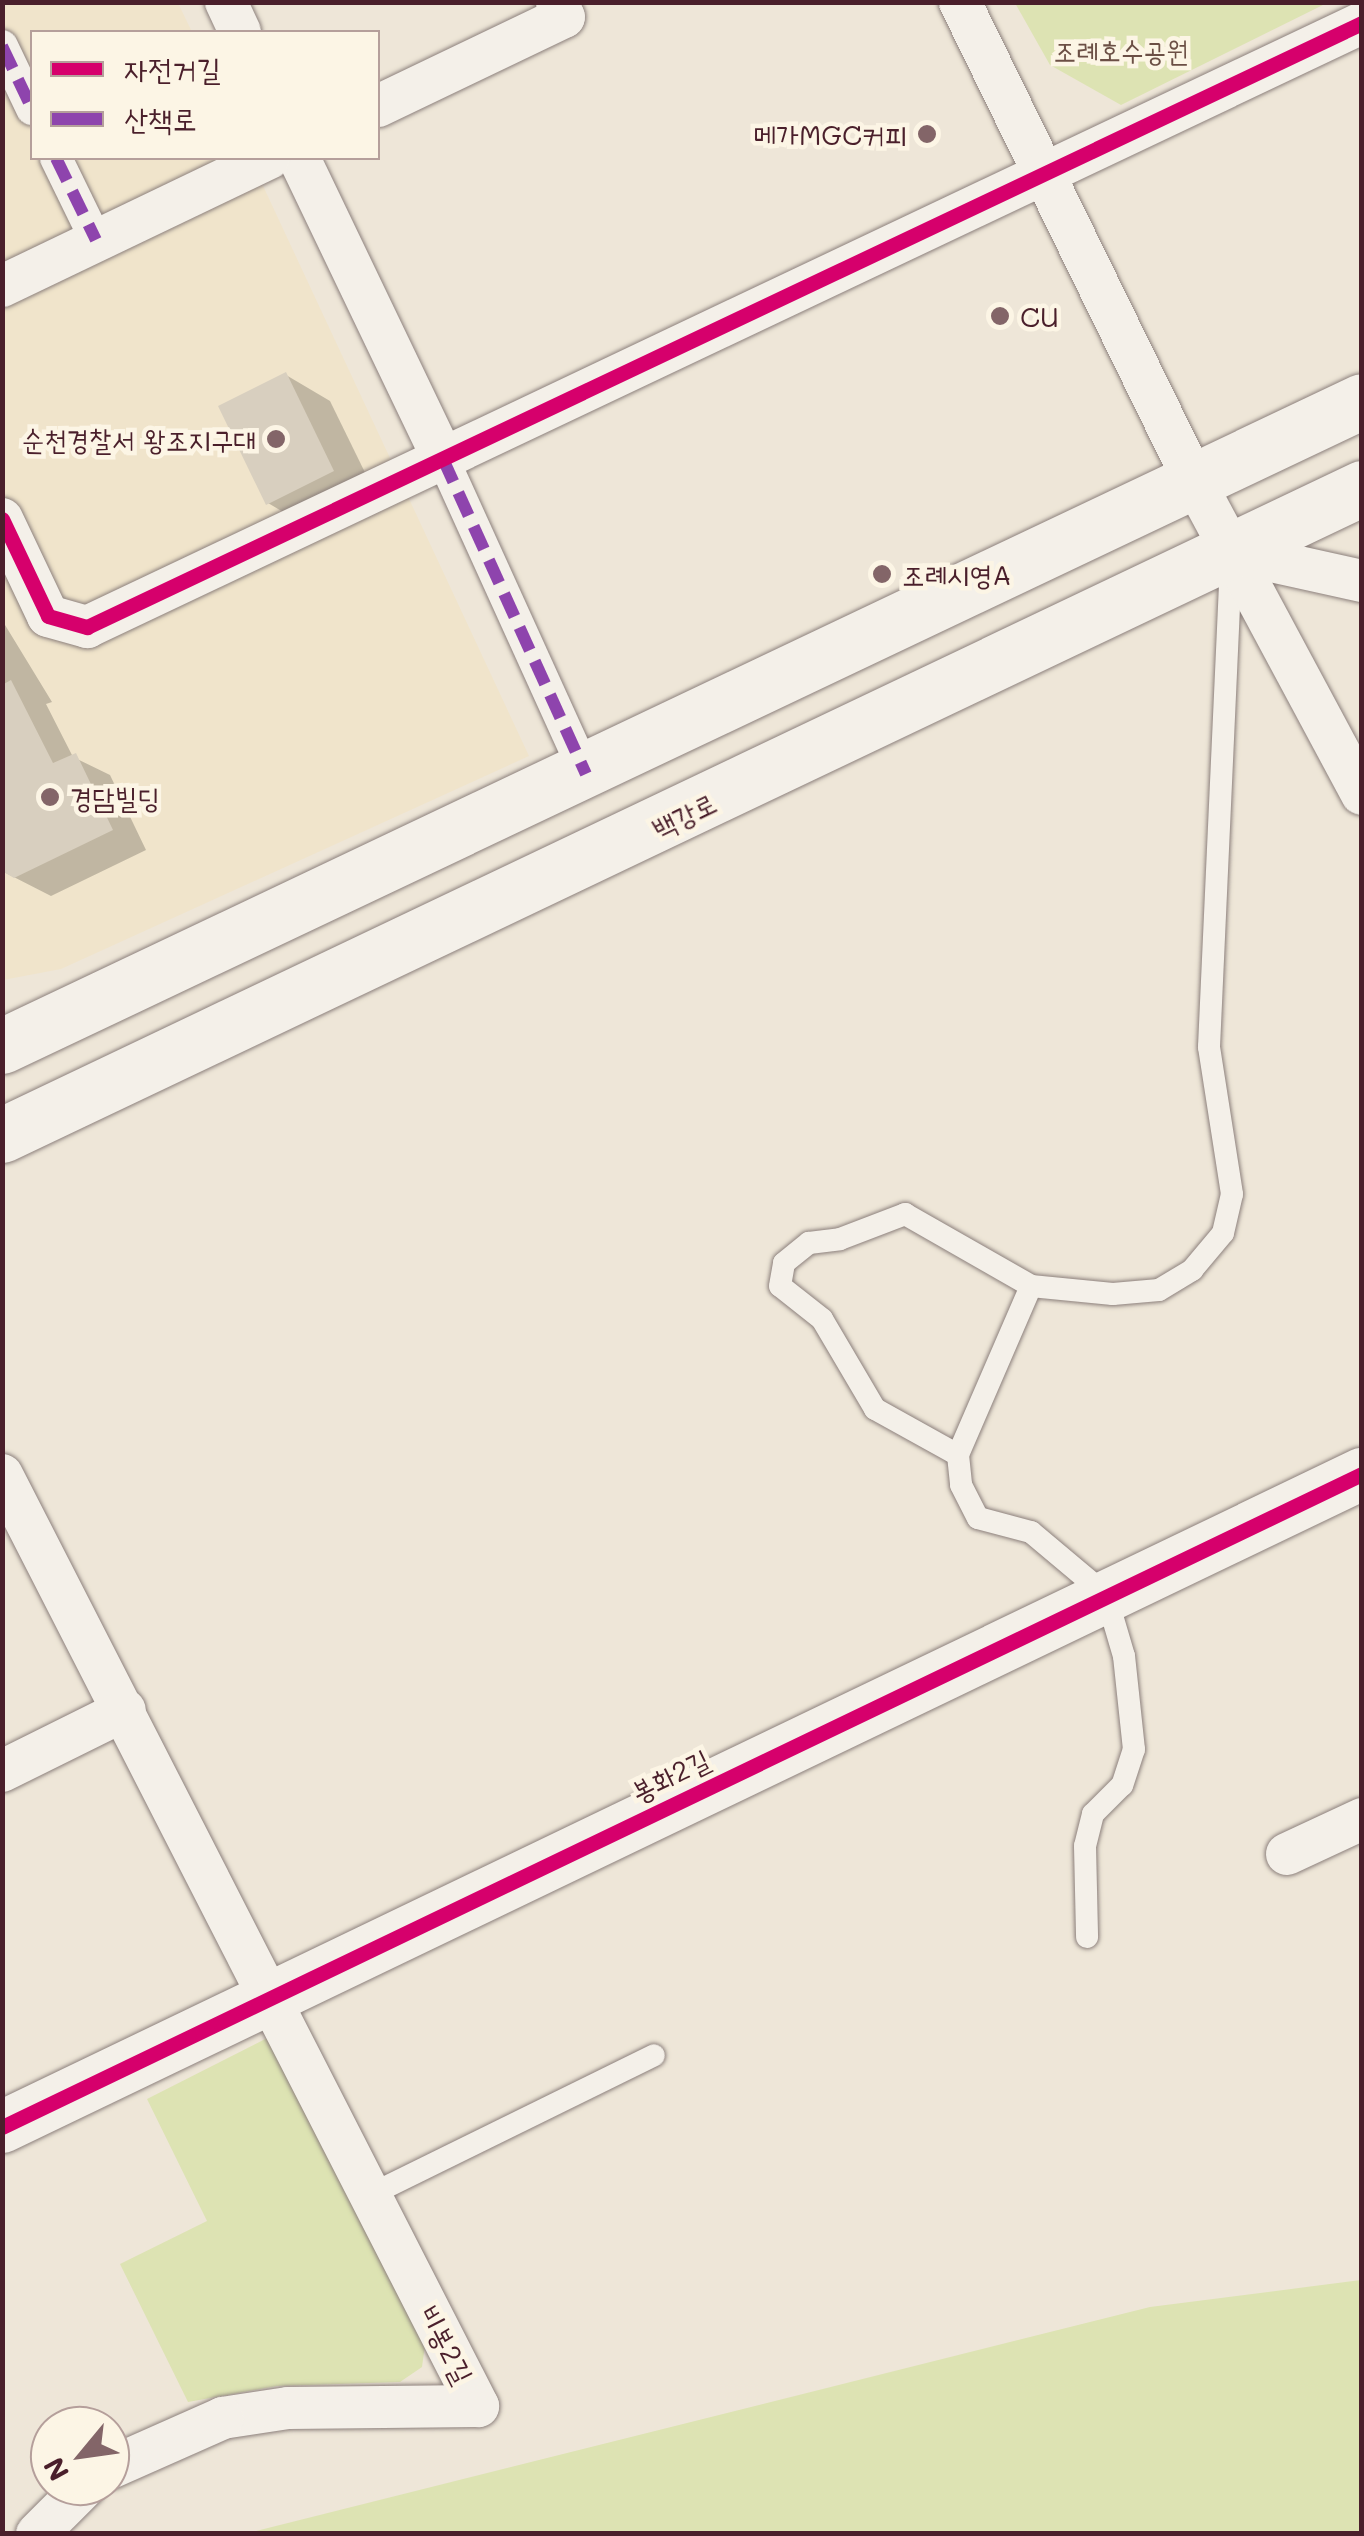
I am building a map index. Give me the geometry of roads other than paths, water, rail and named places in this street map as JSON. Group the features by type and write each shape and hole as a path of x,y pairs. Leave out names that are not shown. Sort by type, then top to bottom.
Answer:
{"main road":[{"path":"2,1046 586,774 1362,401"},
{"name":"백강로","path":"2,1135 1362,488"}],"street":[{"path":"226,2 239,30"},
{"path":"960,2 1194,481 1356,767"},
{"path":"380,105 572,7"},
{"path":"2,519 48,616 87,627 1362,23"},
{"path":"2,46 30,104"},
{"path":"57,160 96,240"},
{"path":"2,286 265,160"},
{"path":"300,160 586,774"},
{"path":"1231,552 1362,580"},
{"name":"비봉2길","path":"2,1474 273,1996 478,2406 288,2408 223,2418 130,2459"},
{"name":"봉화2길","path":"2,2127 1362,1474"},
{"path":"2,1771 125,1710"},
{"path":"1287,1854 1362,1819"},
{"path":"37,2534 66,2506"}],"lane":[{"path":"958,1455 875,1408 822,1319 780,1286 784,1263 809,1243 840,1239 905,1214 1031,1286 1113,1294 1159,1290 1192,1270 1223,1234 1232,1194 1209,1048 1231,552"},
{"path":"1031,1286 958,1455 966,1501 978,1518 1031,1532 1106,1595 1124,1656 1134,1749 1122,1785 1093,1814 1085,1846 1087,1938"},
{"path":"372,2194 654,2056"}],"place":[{"name":"메가MGC커피","path":"927,134"},
{"name":"CU","path":"1000,316"},
{"name":"순천경찰서 왕조지구대","path":"276,439"},
{"name":"조례시영A","path":"882,574"},
{"name":"경담빌딩","path":"50,797"}],"park label":[{"name":"조례호수공원","path":"1121,50"}]}
